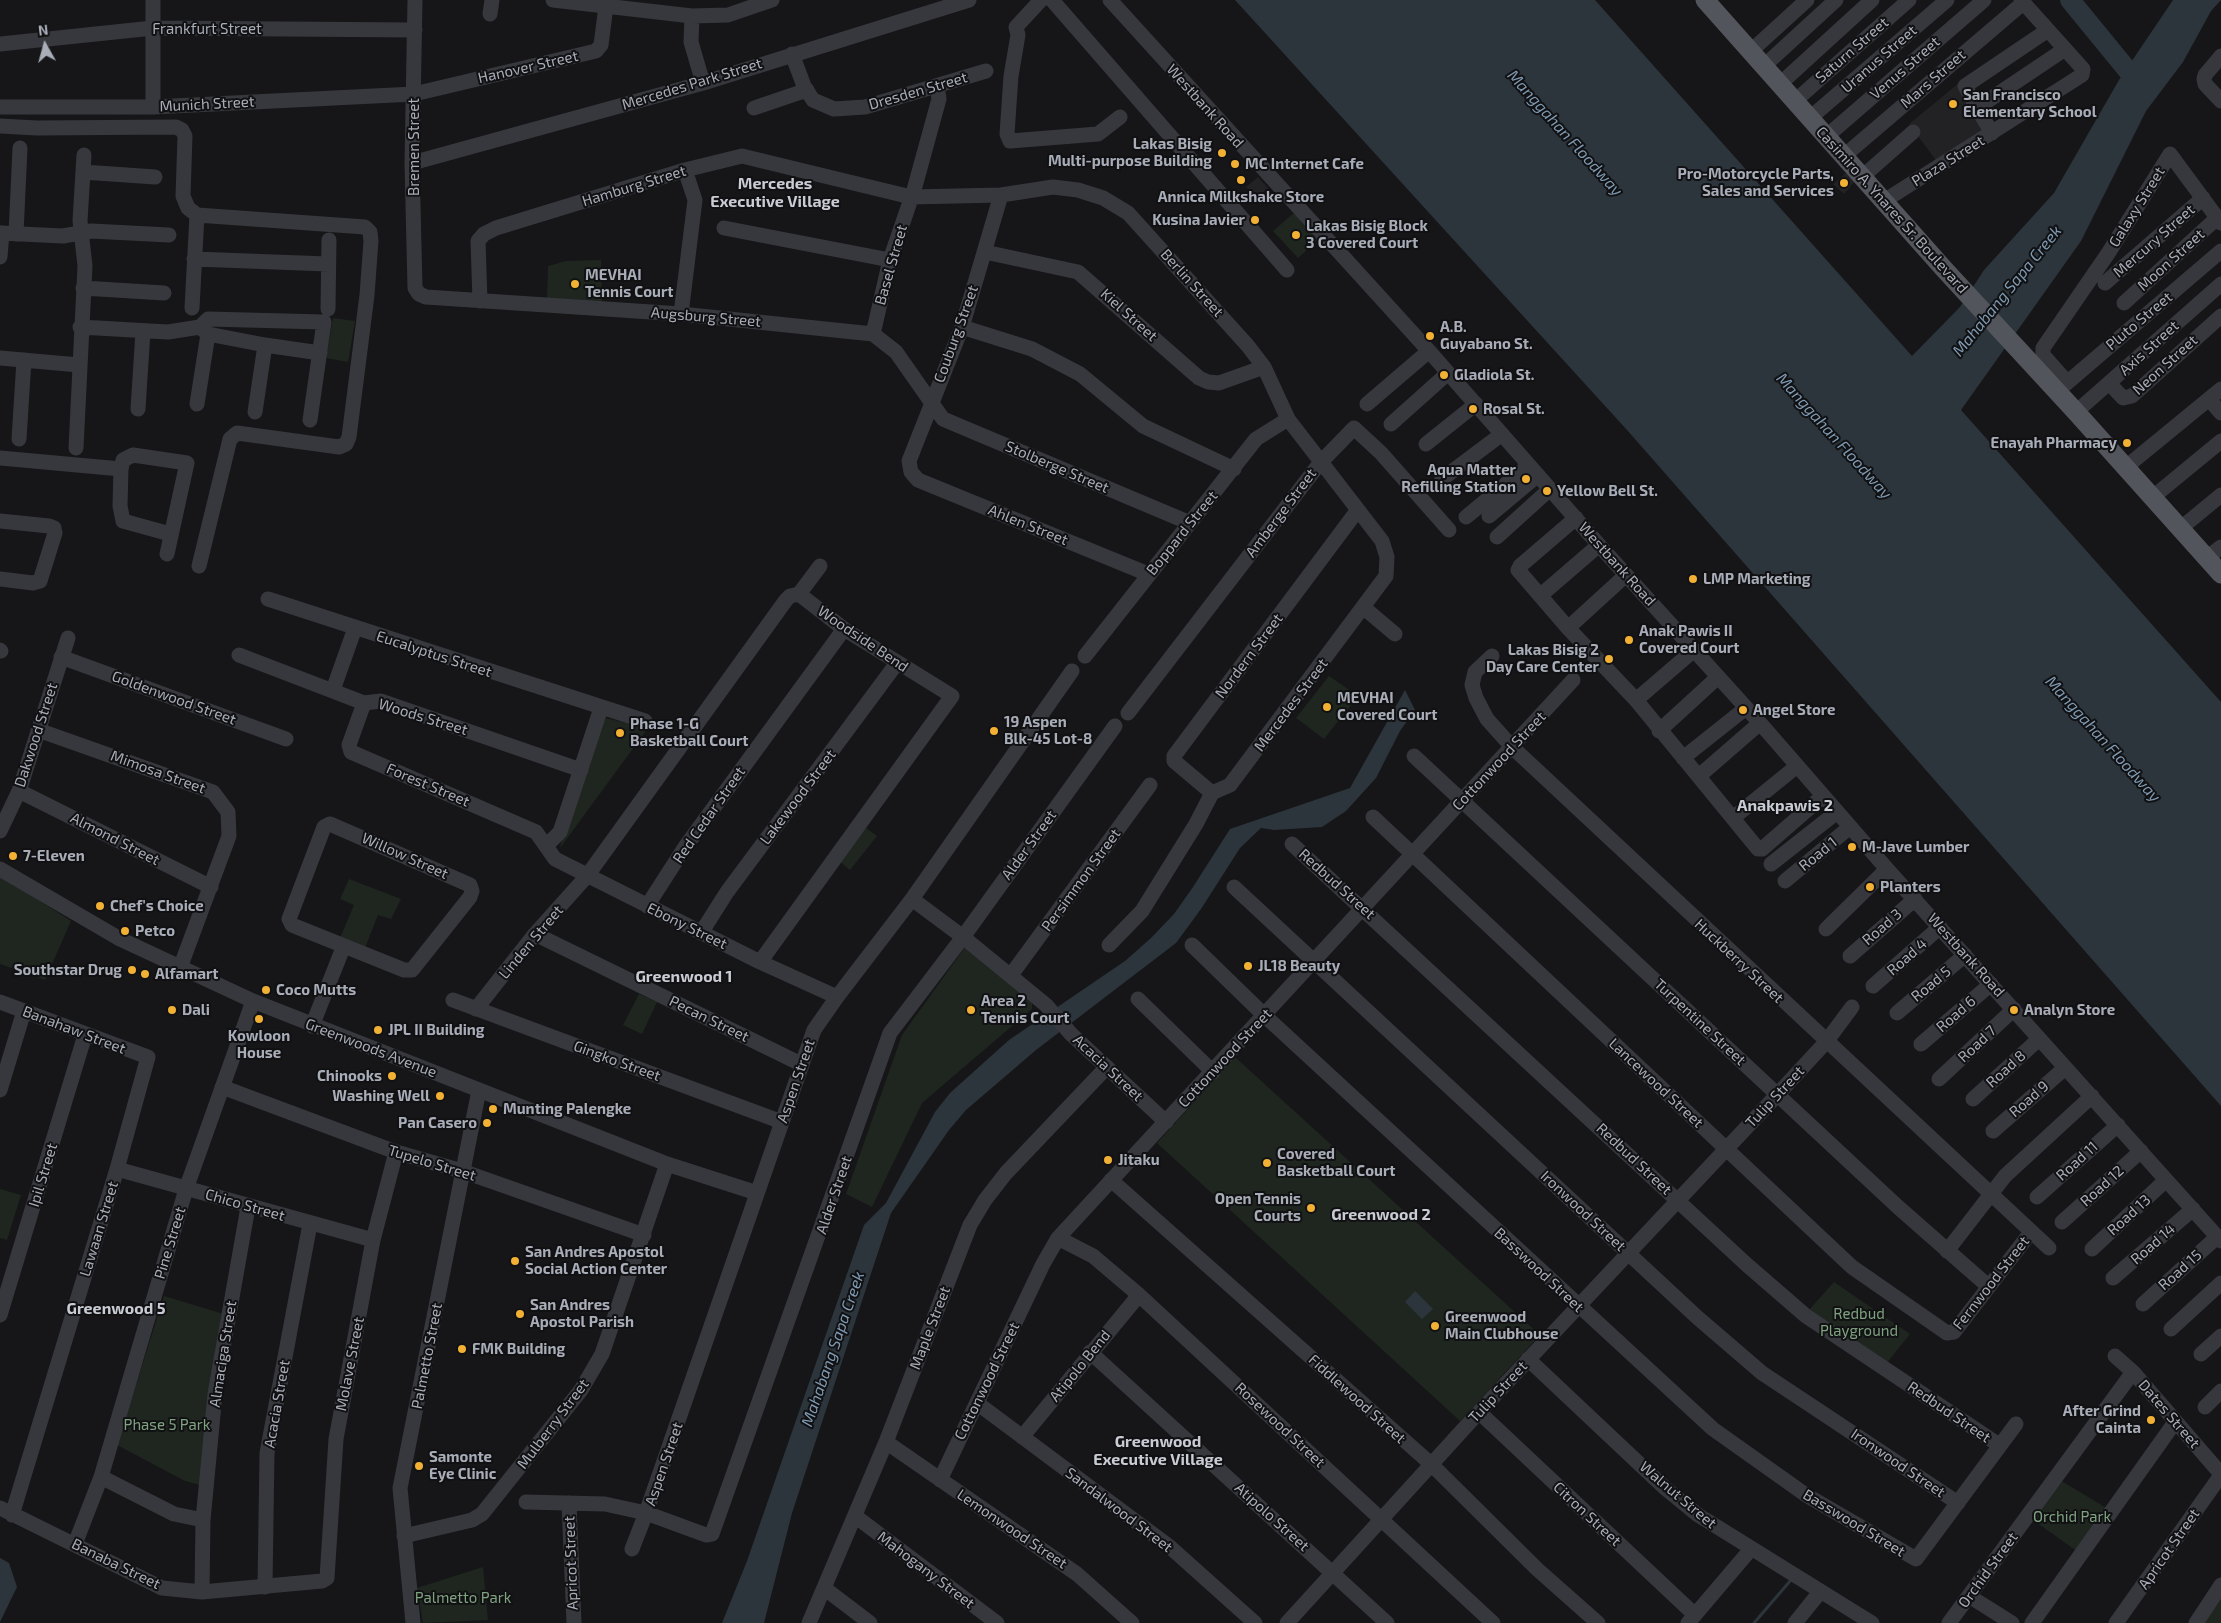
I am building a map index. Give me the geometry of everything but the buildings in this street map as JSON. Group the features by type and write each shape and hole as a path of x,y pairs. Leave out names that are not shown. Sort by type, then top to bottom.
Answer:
{"main road":[{"name":"Casimiro A. Ynares Sr. Boulevard","path":"1709,1 1948,274 2035,369 2062,386 2076,412 2181,528 2214,553 2221,574"}],"street":[{"path":"153,0 153,107"},
{"name":"Bremen Street","path":"415,0 412,163 415,288 418,294"},
{"path":"553,0 692,16 728,15 772,0"},
{"name":"Mercedes Park Street","path":"412,163 703,83 969,0"},
{"path":"1042,0 1016,27 1018,35 1007,134 1010,141 1098,134 1120,117"},
{"path":"1052,0 1287,270"},
{"name":"Westbank Road","path":"1110,0 1429,351 1599,545 1760,723 1887,869 1992,984 2065,1068 2087,1101 2118,1124 2219,1239"},
{"path":"1751,51 1807,0"},
{"path":"1764,66 1836,0"},
{"path":"1780,84 1872,0"},
{"name":"Saturn Street","path":"1795,101 1909,0"},
{"name":"Uranus Street","path":"1810,118 1947,0"},
{"name":"Venus Street","path":"1826,136 1984,0"},
{"path":"1977,108 2065,49 2022,1"},
{"name":"Mars Street","path":"1844,156 2022,1"},
{"name":"Hanover Street","path":"414,94 596,51 601,45 606,6"},
{"path":"692,16 691,42 703,83"},
{"name":"Frankfurt Street","path":"0,44 153,28 415,30"},
{"path":"1992,133 1965,86 2048,30"},
{"name":"Plaza Street","path":"1884,201 2082,75 2083,69 2065,49"},
{"name":"Dresden Street","path":"792,54 813,100 834,109 865,107 986,71"},
{"path":"2221,56 2205,75 2206,84 2221,101"},
{"name":"Basel Street","path":"873,334 890,260 911,197 939,99 936,86"},
{"path":"754,108 807,90"},
{"name":"Munich Street","path":"0,107 153,107 414,94"},
{"path":"0,126 176,127 182,130 185,136 183,196 188,208 197,215 365,226 370,232 372,241 356,384 349,437 346,444 339,447 237,432 230,439 199,566"},
{"path":"1862,177 1913,132"},
{"path":"0,257 6,233 20,148"},
{"name":"Galaxy Street","path":"2062,386 2043,355 2043,348 2109,252 2170,154 2203,198"},
{"name":"Hamburg Street","path":"480,301 478,242 484,234 496,228 685,170 746,155 911,197"},
{"path":"76,448 80,327 85,251 80,233 84,156"},
{"path":"681,314 695,200 685,170"},
{"path":"83,172 155,177"},
{"name":"Berlin Street","path":"911,197 1001,195 1053,187 1078,190 1103,198 1128,213 1229,325 1264,367 1288,419 1357,511"},
{"name":"Couburg Street","path":"911,472 909,462 962,327 1001,195"},
{"path":"2203,198 2219,220"},
{"name":"Mercury Street","path":"2105,284 2203,198"},
{"path":"192,308 197,215"},
{"name":"Moon Street","path":"2124,303 2219,220"},
{"path":"724,228 890,260"},
{"path":"6,233 48,236 91,231 169,236"},
{"path":"328,308 329,240"},
{"name":"Pluto Street","path":"2062,386 2221,251"},
{"name":"Kiel Street","path":"984,252 1078,272 1199,378 1208,382 1219,383 1264,367"},
{"path":"194,259 328,264"},
{"name":"Axis Street","path":"2076,412 2221,284"},
{"path":"83,288 164,293"},
{"name":"Augsburg Street","path":"418,294 426,297 681,314 873,334"},
{"name":"Neon Street","path":"2109,383 2123,398 2132,396 2221,316"},
{"path":"196,404 204,331 208,319 324,322 310,420"},
{"path":"80,327 168,332 204,331 265,345 320,353"},
{"path":"962,327 1032,349 1080,374 1143,426 1234,469"},
{"path":"138,409 143,331"},
{"path":"873,334 896,352 931,402"},
{"path":"255,412 265,345"},
{"path":"1367,404 1429,351"},
{"path":"0,358 79,365"},
{"path":"19,440 24,360"},
{"path":"1391,424 1448,373"},
{"path":"2126,467 2221,389"},
{"path":"2209,400 2221,413"},
{"name":"Stolberge Street","path":"931,402 943,419 1190,523"},
{"path":"1426,444 1476,404"},
{"name":"Boppard Street","path":"1085,656 1259,435 1288,419"},
{"name":"Amberge Street","path":"1128,713 1320,463 1356,428 1449,530"},
{"path":"1442,478 1502,434"},
{"path":"2153,497 2221,441"},
{"path":"167,554 170,534 188,463 132,454 123,460 121,469 120,506 124,521 170,534"},
{"path":"0,458 121,469"},
{"path":"1489,516 1534,470"},
{"path":"1466,517 1534,470"},
{"name":"Ahlen Street","path":"911,472 918,480 1148,574"},
{"path":"1497,537 1550,489"},
{"path":"2181,528 2221,495"},
{"name":"Mercedes Street","path":"1212,793 1230,785 1386,576 1387,557 1382,541 1357,511"},
{"name":"Nordern Street","path":"1212,793 1174,761 1174,756 1357,511"},
{"path":"1576,518 1520,566 1518,570 1568,628 1636,700 1659,731 1699,776 1758,849 1762,849 1823,796"},
{"path":"0,522 54,528 55,533 40,581 33,583 0,579"},
{"path":"1541,595 1599,545"},
{"path":"587,876 763,631 789,598 799,594 820,566"},
{"path":"1568,628 1626,575"},
{"name":"Woodside Bend","path":"760,962 952,696 844,629 799,594"},
{"name":"Eucalyptus Street","path":"268,599 645,722"},
{"path":"1363,607 1395,634"},
{"path":"333,690 355,628"},
{"name":"Red Cedar Street","path":"647,906 685,847 844,629"},
{"name":"Dakwood Street","path":"0,832 19,791 68,638"},
{"path":"1636,700 1694,650"},
{"name":"Woods Street","path":"239,655 364,703 381,701 581,770"},
{"name":"Huckberry Street","path":"1492,656 1475,672 1472,685 1487,719 1512,747 2049,1248"},
{"name":"Goldenwood Street","path":"61,657 286,739"},
{"name":"Lakewood Street","path":"702,933 727,892 898,662"},
{"name":"Aspen Street","path":"632,1549 814,1030 837,996 912,899 1072,671"},
{"path":"1659,731 1718,677"},
{"name":"Cottonwood Street","path":"940,1480 1043,1264 1058,1238 1265,1016 1573,680"},
{"name":"Forest Street","path":"364,703 349,744 351,752 536,832 546,846"},
{"path":"546,846 560,832 601,708"},
{"path":"1683,758 1746,708"},
{"path":"1699,776 1760,723"},
{"name":"Alder Street","path":"526,1502 605,1504 646,1513 706,1534 712,1534 890,1033 963,937 1115,726"},
{"name":"Mimosa Street","path":"38,730 213,792 228,812 229,836 180,968"},
{"name":"Turpentine Street","path":"1414,756 1777,1095 1947,1251 1988,1286"},
{"path":"1733,818 1797,766"},
{"name":"Persimmon Street","path":"1012,975 1150,785"},
{"name":"Almond Street","path":"19,791 211,887"},
{"path":"1109,946 1142,911 1196,824 1212,793"},
{"path":"1771,864 1837,812"},
{"name":"Lancewood Street","path":"1373,817 1852,1267 1950,1333"},
{"name":"Willow Street","path":"326,824 330,824 470,885 472,891 470,897 412,970 404,970 343,948 298,929 292,925 289,919 326,824"},
{"name":"Road 1","path":"1785,881 1850,827"},
{"name":"Redbud Street","path":"1292,844 1678,1199 1746,1264 1806,1316 1999,1445"},
{"name":"Ebony Street","path":"546,846 554,859 760,962 837,996"},
{"name":"Greenwoods Avenue","path":"0,869 120,939 253,1001 312,1026 667,1164 757,1193"},
{"path":"1826,929 1887,869"},
{"name":"Linden Street","path":"476,1009 536,934 587,876"},
{"name":"Ironwood Street","path":"1234,887 1627,1253 1762,1373 1958,1502"},
{"name":"Acacia Street","path":"912,899 1012,975 1046,1005 1071,1034 1106,1068 1166,1122"},
{"name":"Road 3","path":"1850,956 1915,899"},
{"name":"Road 4","path":"1873,986 1940,927"},
{"name":"Pecan Street","path":"536,934 801,1064"},
{"name":"Basswood Street","path":"1192,945 1265,1016 1713,1429 1806,1494 1916,1559 1958,1502"},
{"path":"312,1026 343,948"},
{"name":"Road 5","path":"1897,1013 1965,955"},
{"name":"Road 6","path":"1922,1044 1992,984"},
{"path":"1138,999 1213,1072"},
{"name":"Gingko Street","path":"453,1000 782,1122"},
{"name":"Pine Street","path":"75,1544 100,1477 186,1189 253,1001"},
{"name":"Banahaw Street","path":"0,1002 148,1057"},
{"name":"Tulip Street","path":"1287,1623 1478,1412 1826,1042 1852,1007"},
{"name":"Road 7","path":"1939,1079 2014,1009"},
{"path":"0,1090 24,1012"},
{"name":"Ipil Street","path":"0,1316 85,1035"},
{"name":"Road 8","path":"1973,1099 2039,1039"},
{"name":"Lawaan Street","path":"6,1511 117,1169 148,1057"},
{"name":"Maple Street","path":"809,1623 886,1442 970,1225 985,1200 1006,1173 1106,1068"},
{"name":"Road 9","path":"1993,1131 2065,1068"},
{"name":"Tupelo Street","path":"222,1087 396,1152 462,1171 644,1236"},
{"name":"Palmetto Street","path":"414,1623 400,1488 479,1090"},
{"path":"1947,1251 2005,1176 2087,1101"},
{"name":"Road 11","path":"2037,1197 2118,1124"},
{"name":"Road 12","path":"2062,1222 2141,1151"},
{"name":"Molave Street","path":"326,1578 336,1439 373,1240 396,1152"},
{"name":"Mulberry Street","path":"404,1536 472,1520 482,1514 581,1390 602,1354 644,1236 667,1164"},
{"name":"Chico Street","path":"117,1169 248,1207 373,1240"},
{"name":"Fiddlewood Street","path":"1111,1180 1431,1464 1537,1568 1598,1623"},
{"name":"Road 13","path":"2092,1249 2166,1180"},
{"name":"Almaciga Street","path":"202,1592 203,1520 215,1394 248,1207"},
{"name":"Road 14","path":"2113,1278 2193,1209"},
{"name":"Acacia Street","path":"265,1587 267,1453 310,1224"},
{"name":"Fernwood Street","path":"1950,1333 2031,1232"},
{"name":"Rosewood Street","path":"1058,1238 1093,1256 1139,1295 1493,1623"},
{"name":"Road 15","path":"2143,1304 2219,1239"},
{"path":"2171,1329 2221,1283"},
{"name":"Atipolo Bend","path":"1022,1437 1090,1352 1139,1295"},
{"path":"2201,1354 2221,1336"},
{"name":"Atipolo Street","path":"1090,1352 1386,1623"},
{"name":"Dates Street","path":"2115,1356 2133,1372 2221,1474"},
{"name":"Walnut Street","path":"1528,1360 1665,1488 1698,1516 1870,1623"},
{"name":"Orchid Street","path":"1949,1623 2133,1372"},
{"path":"2205,1407 2221,1390"},
{"name":"Sandalwood Street","path":"977,1403 1170,1547 1255,1623"},
{"name":"Citron Street","path":"1478,1412 1691,1619"},
{"path":"2032,1623 2176,1422"},
{"path":"1958,1502 2016,1424"},
{"name":"Lemonwood Street","path":"886,1442 1077,1574 1132,1623"},
{"name":"Apricot Street","path":"2116,1623 2221,1474"},
{"path":"100,1477 174,1514 203,1520"},
{"name":"Apricot Street","path":"569,1503 574,1623"},
{"name":"Banaba Street","path":"6,1511 162,1588 202,1592 322,1581 326,1578"},
{"name":"Mahogany Street","path":"855,1516 996,1623"},
{"path":"1691,1619 1751,1549"},
{"path":"2196,1623 2221,1585"},
{"path":"824,1588 870,1623"},
{"path":"1794,1623 1820,1592"},
{"path":"1969,1596 2012,1623"}],"shaded area":[{"name":"San Francisco Elementary School","path":"1959,83 1990,132 1938,163 1909,124"},
{"name":"Pro-Motorcycle Parts, Sales and Services","path":"1846,173 1855,181 1844,194 1833,184"},
{"path":"1258,177 1268,188 1257,198 1246,187"}],"green space":[{"name":"Lakas Bisig Block 3 Covered Court","path":"1295,212 1320,238 1298,258 1273,231"},
{"name":"MEVHAI Tennis Court","path":"601,260 602,304 547,302 548,266 566,261"},
{"path":"333,318 355,321 348,362 326,358"},
{"name":"MEVHAI Covered Court","path":"1329,676 1358,696 1324,739 1296,718"},
{"path":"605,718 648,728 560,848 563,833"},
{"path":"865,827 877,836 850,870 839,861"},
{"path":"0,875 71,921 45,980 0,964"},
{"path":"349,879 401,899 391,919 378,915 365,948 340,938 354,905 340,899"},
{"path":"966,946 1032,999 1032,1009 922,1103 872,1207 846,1194 902,1035"},
{"path":"639,994 657,1002 642,1034 623,1025"},
{"path":"1235,1057 1540,1335 1460,1421 1157,1143"},
{"path":"0,1189 21,1195 7,1240 0,1238"},
{"name":"Redbud Playground","path":"1834,1282 1910,1334 1886,1364 1808,1311"},
{"name":"Phase 5 Park","path":"164,1296 227,1315 204,1486 185,1481 117,1445"},
{"name":"Orchid Park","path":"2060,1480 2108,1509 2078,1552 2029,1517"},
{"name":"Palmetto Park","path":"483,1567 488,1620 423,1623 417,1588"},
{"path":"2221,1589 2221,1623 2198,1623"}],"water":[{"path":"1235,0 1595,0 1912,356 1960,307 1984,270 2054,193 2119,80 2173,0 2221,0 2211,11 2183,62 2146,111 2081,241 1961,410 2221,702 2221,1106 1627,430"},
{"name":"Mahabang Sapa Creek","path":"1405,690 1415,710 1400,731 1376,778 1346,811 1322,827 1274,830 1261,828 1240,848 1201,909 1176,943 1036,1050 966,1110 949,1130 891,1213 792,1513 764,1623 722,1623 747,1561 864,1225 886,1203 935,1112 950,1093 1009,1040 1125,961 1151,938 1174,914 1230,829 1350,788"},
{"path":"1415,1291 1433,1309 1422,1319 1405,1302"},
{"path":"0,1558 9,1563 17,1587 0,1622"}],"waterway":[{"path":"2070,0 2138,83"},
{"path":"1754,1623 1791,1580"}],"place":[{"name":"San Francisco Elementary School","path":"1953,104"},
{"name":"Lakas Bisig Multi-purpose Building","path":"1222,153"},
{"name":"MC Internet Cafe","path":"1235,164"},
{"name":"Annica Milkshake Store","path":"1241,180"},
{"name":"Pro-Motorcycle Parts, Sales and Services","path":"1844,183"},
{"name":"Kusina Javier","path":"1255,220"},
{"name":"Lakas Bisig Block 3 Covered Court","path":"1296,235"},
{"name":"MEVHAI Tennis Court","path":"575,284"},
{"name":"A.B. Guyabano St.","path":"1430,336"},
{"name":"Gladiola St.","path":"1444,375"},
{"name":"Rosal St.","path":"1473,409"},
{"name":"Enayah Pharmacy","path":"2127,443"},
{"name":"Aqua Matter Refilling Station","path":"1526,479"},
{"name":"Yellow Bell St.","path":"1547,491"},
{"name":"LMP Marketing","path":"1693,579"},
{"name":"Anak Pawis II Covered Court","path":"1629,640"},
{"name":"Lakas Bisig 2 Day Care Center","path":"1609,659"},
{"name":"MEVHAI Covered Court","path":"1327,707"},
{"name":"Angel Store","path":"1743,710"},
{"name":"19 Aspen Blk-45 Lot-8","path":"994,731"},
{"name":"Phase 1-G Basketball Court","path":"620,733"},
{"name":"M-Jave Lumber","path":"1852,847"},
{"name":"7-Eleven","path":"13,856"},
{"name":"Planters","path":"1870,887"},
{"name":"Chef's Choice","path":"100,906"},
{"name":"Petco","path":"125,931"},
{"name":"JL18 Beauty","path":"1248,966"},
{"name":"Southstar Drug","path":"132,970"},
{"name":"Alfamart","path":"145,974"},
{"name":"Coco Mutts","path":"266,990"},
{"name":"Dali","path":"172,1010"},
{"name":"Area 2 Tennis Court","path":"971,1010"},
{"name":"Analyn Store","path":"2014,1010"},
{"name":"Kowloon House","path":"259,1019"},
{"name":"JPL II Building","path":"378,1030"},
{"name":"Chinooks","path":"392,1076"},
{"name":"Washing Well","path":"440,1096"},
{"name":"Munting Palengke","path":"493,1109"},
{"name":"Pan Casero","path":"487,1123"},
{"name":"Jitaku","path":"1108,1160"},
{"name":"Covered Basketball Court","path":"1267,1163"},
{"name":"Open Tennis Courts","path":"1311,1208"},
{"name":"San Andres Apostol Social Action Center","path":"515,1261"},
{"name":"San Andres Apostol Parish","path":"520,1314"},
{"name":"Greenwood Main Clubhouse","path":"1435,1326"},
{"name":"FMK Building","path":"462,1349"},
{"name":"After Grind Cainta","path":"2151,1420"},
{"name":"Samonte Eye Clinic","path":"419,1466"}],"district":[{"name":"Mercedes Executive Village","path":"775,193"},
{"name":"Anakpawis 2","path":"1785,806"},
{"name":"Greenwood 1","path":"684,977"},
{"name":"Greenwood 2","path":"1381,1215"},
{"name":"Greenwood 5","path":"116,1309"},
{"name":"Greenwood Executive Village","path":"1158,1451"}],"water label":[{"name":"Manggahan Floodway","path":"1565,133"},
{"name":"Manggahan Floodway","path":"1834,436"},
{"name":"Manggahan Floodway","path":"2103,739"}]}
